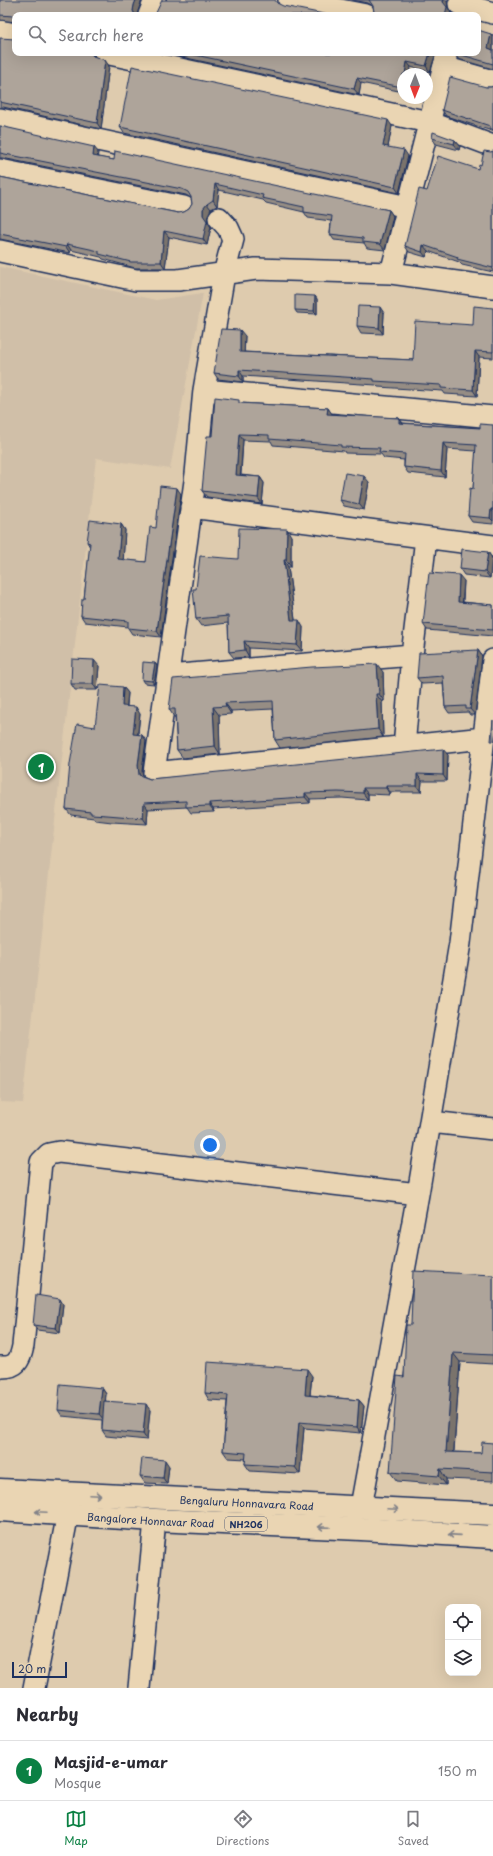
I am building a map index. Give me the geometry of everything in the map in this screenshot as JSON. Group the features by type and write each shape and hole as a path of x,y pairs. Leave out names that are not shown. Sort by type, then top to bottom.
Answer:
{"main road":[{"name":"Bengaluru Honnavara Road","path":"0,1490 493,1514"},
{"name":"Bangalore Honnavar Road","path":"0,1510 68,1513 155,1520 360,1529 493,1537"}],"street":[{"path":"151,12 155,0"},
{"path":"289,0 351,12"},
{"path":"459,6 493,13"},
{"path":"0,30 12,33"},
{"path":"135,56 430,122 493,146"},
{"path":"391,273 445,60 493,81"},
{"path":"0,119 408,207"},
{"path":"0,170 184,207"},
{"path":"219,218 228,228 233,239 224,274 204,390 191,507 154,773 484,738"},
{"path":"0,251 136,280 178,280 256,268 391,273 493,287"},
{"path":"204,390 493,417"},
{"path":"191,507 493,546"},
{"path":"404,746 412,655 426,538"},
{"path":"168,676 412,655"},
{"path":"361,1508 431,1122 460,943 487,766 484,738 493,660"},
{"path":"431,1122 493,1129"},
{"path":"0,1367 7,1367 17,1364 21,1358 41,1162 49,1154 59,1152 418,1194"},
{"path":"34,1688 68,1513"},
{"path":"139,1688 155,1520"}],"shaded area":[{"path":"0,267 156,300 203,293 170,469 96,458 23,1103 0,1102"}],"building":[{"path":"0,0 136,0 134,12 12,12 12,16 0,15"},
{"path":"162,0 275,0 283,6 314,12 156,12"},
{"path":"369,0 443,0 447,7 446,12 374,12 373,6"},
{"path":"481,31 491,34 488,48 493,50 493,64 465,56 481,56"},
{"path":"0,38 12,39 12,56 93,56 105,60 97,123 0,102"},
{"path":"200,56 429,56 426,66 407,62 406,68 397,68 397,86 357,78 354,89"},
{"path":"132,66 388,120 383,146 404,150 395,187 120,127"},
{"path":"450,77 486,87 493,86 493,130 490,126 442,110"},
{"path":"0,126 94,147 93,156 114,160 115,151 389,210 380,244 363,242 363,238 330,234 332,216 304,212 304,207 262,198 263,195 215,184 213,200 203,209 203,215 207,221 203,239 164,231 161,262 131,262 99,254 99,251 67,244 66,247 0,234 0,177 178,213 189,209 192,204 191,197 188,192 182,189 0,153"},
{"path":"433,132 455,140 454,144 432,138"},
{"path":"484,151 493,151 493,268 457,259 458,257 423,245 422,252 405,246 419,189 427,191 438,156 478,169 479,164 481,165"},
{"path":"295,295 315,296 314,311 295,310"},
{"path":"358,306 380,307 379,328 357,326"},
{"path":"474,306 493,308 493,352 475,351 473,390 441,388 441,385 374,381 374,379 239,370 239,376 214,373 221,329 240,330 240,352 413,360 415,321 473,325"},
{"path":"215,397 239,400 239,403 328,408 327,414 399,418 399,423 480,428 480,424 493,425 493,509 491,509 490,518 468,516 470,488 473,489 476,445 443,443 441,471 404,467 405,454 379,452 380,448 341,447 341,445 269,439 269,435 239,434 236,475 260,477 258,498 202,491 207,436 212,436"},
{"path":"345,473 364,476 359,504 340,500"},
{"path":"160,486 177,488 157,631 128,628 128,621 81,616 90,543 87,542 90,520 121,524 118,559 146,562 150,527 156,528"},
{"path":"239,528 287,529 286,560 284,560 291,620 299,620 297,645 244,641 245,650 229,652 228,616 196,619 193,589 196,589 200,556 238,559"},
{"path":"462,549 488,552 485,572 460,569"},
{"path":"429,573 459,575 458,602 493,605 493,630 423,624"},
{"path":"478,650 470,709 466,709 466,706 445,707 443,676 417,678 419,653"},
{"path":"72,659 94,660 93,684 71,684"},
{"path":"143,662 155,663 152,681 142,680"},
{"path":"377,664 379,694 376,694 378,729 275,740 273,701 225,703 226,706 213,707 215,746 177,750 175,709 169,709 173,679 312,667"},
{"path":"100,685 123,687 122,706 136,707 133,734 142,735 138,765 139,775 150,779 443,749 443,775 417,774 417,786 363,788 363,793 305,793 305,797 209,803 209,806 186,807 186,801 144,803 143,818 91,814 91,812 66,809 70,764 77,724 95,727"},
{"path":"493,720 493,741 491,741"},
{"path":"413,1271 493,1275 493,1355 453,1353 446,1452 481,1453 482,1442 493,1443 493,1472 440,1469 439,1476 390,1472 397,1376 404,1377 406,1325 411,1325"},
{"path":"36,1295 60,1299 56,1328 33,1325"},
{"path":"207,1362 307,1369 305,1395 359,1400 357,1427 299,1422 295,1467 245,1464 246,1453 223,1451 228,1395 205,1393"},
{"path":"60,1384 102,1388 99,1414 58,1410"},
{"path":"104,1401 146,1404 143,1434 102,1430"},
{"path":"142,1458 165,1460 163,1478 140,1476"}],"place":[{"name":"Masjid-e-umar","path":"41,767"}]}
